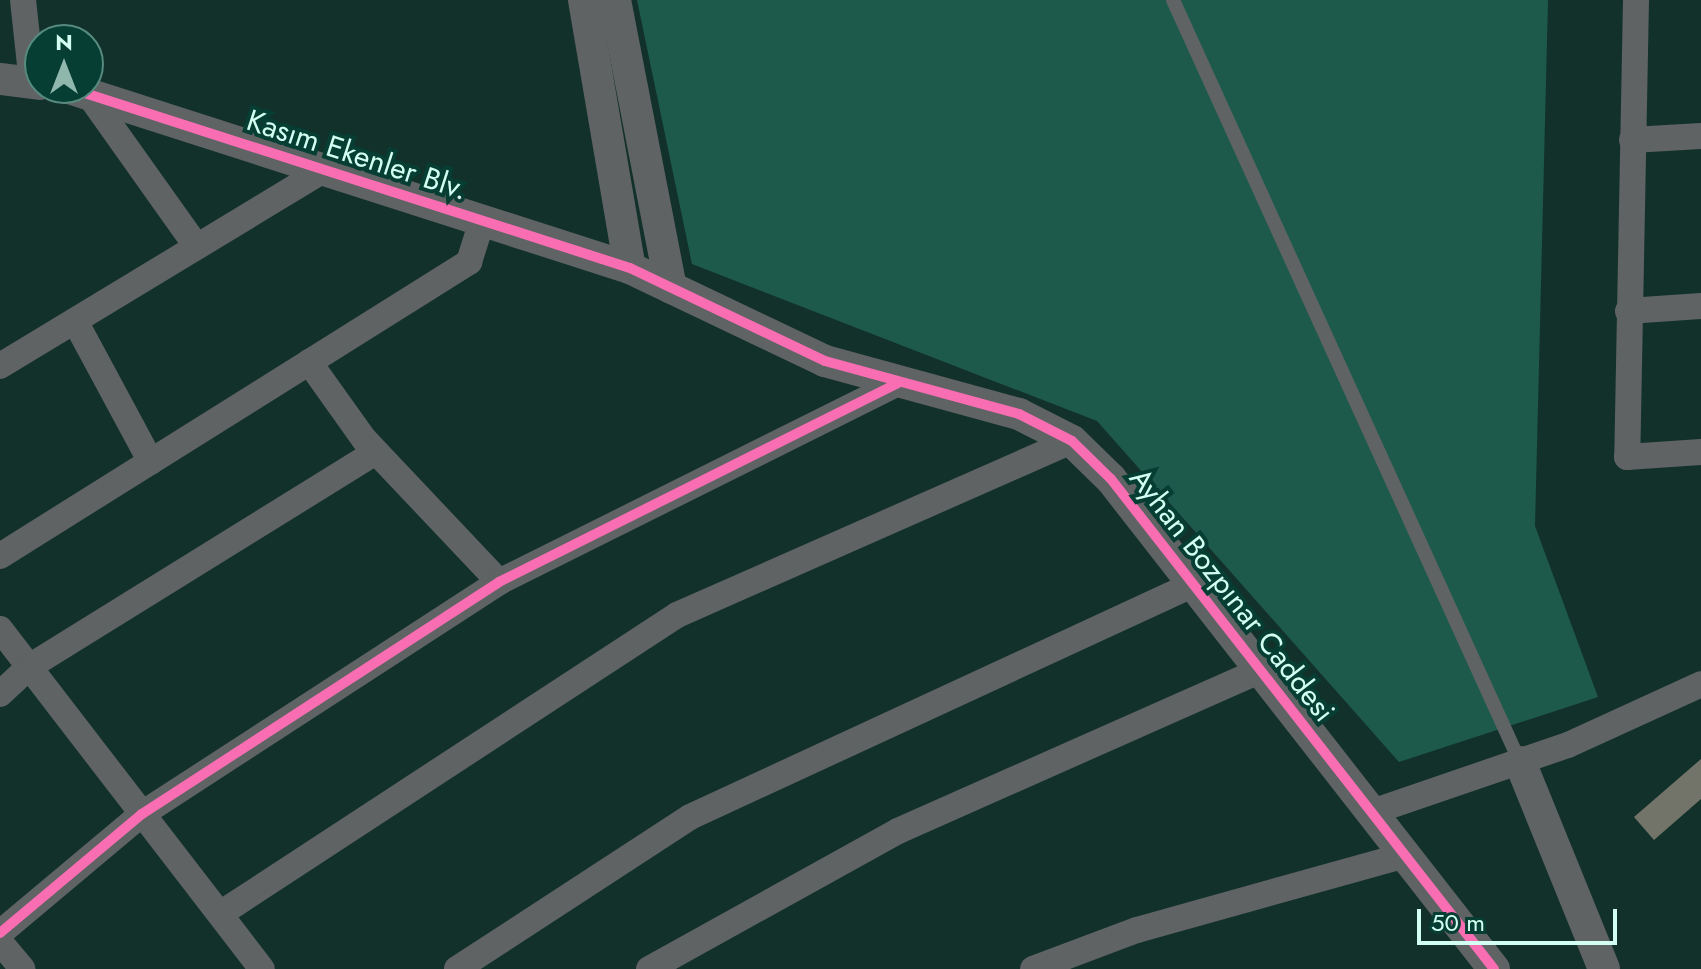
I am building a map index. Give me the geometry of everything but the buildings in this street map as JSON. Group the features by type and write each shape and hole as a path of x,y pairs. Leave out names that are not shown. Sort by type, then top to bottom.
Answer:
{"street":[{"path":"23,0 27,24"},
{"path":"584,0 630,268"},
{"path":"615,0 671,288"},
{"path":"1636,0 1627,457 1701,452"},
{"path":"0,79 24,82"},
{"name":"Kasım Ekenler Blv.","path":"104,99 630,268"},
{"path":"89,104 197,247"},
{"path":"1632,140 1701,136"},
{"path":"0,366 324,170"},
{"path":"0,556 469,262 482,221"},
{"name":"Ayhan Bozpınar Caddesi","path":"630,268 825,361 1019,414 1072,441 1194,584 1406,855 1490,968"},
{"path":"1628,311 1701,306"},
{"path":"75,321 151,462"},
{"path":"309,362 376,452 499,582"},
{"path":"0,933 142,814 499,582 900,382"},
{"path":"220,914 677,615 1072,441"},
{"path":"0,694 29,667 376,452"},
{"path":"457,969 690,817 1194,584"},
{"path":"0,629 262,969"},
{"path":"649,969 898,831 1261,670"},
{"path":"1372,812 1520,762 1701,684"},
{"path":"1520,762 1604,969"},
{"path":"1033,969 1137,930 1406,855"},
{"path":"0,942 23,969"}],"lane":[{"path":"1173,0 1520,762"}],"green space":[{"path":"637,0 1548,0 1535,526 1598,697 1399,762 1097,421 692,264"}],"cycle path":[{"path":"104,99 630,268 825,361 1019,414 1072,441 1111,479 1494,969"},
{"path":"0,933 142,814 499,582 900,382"}]}
